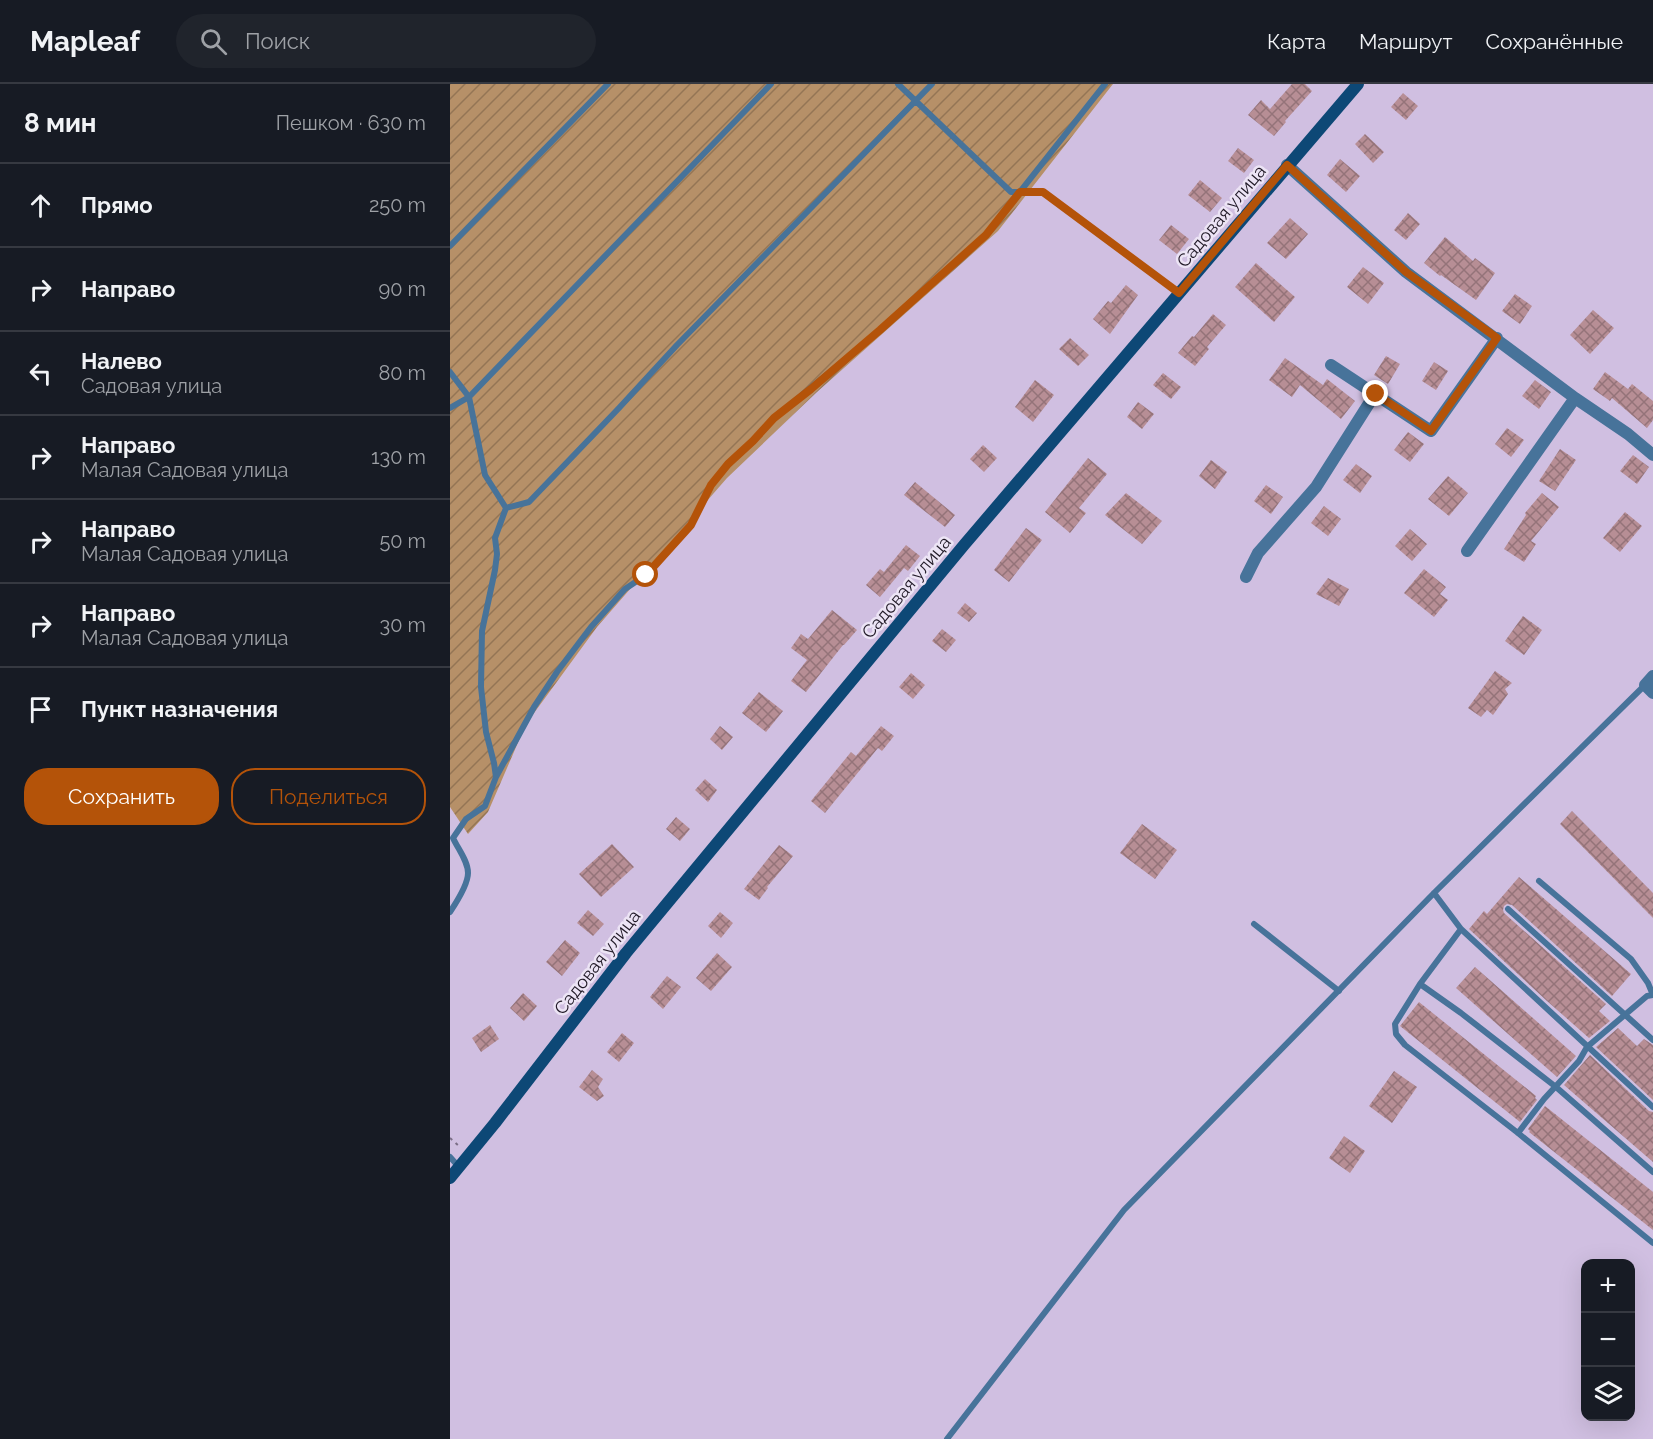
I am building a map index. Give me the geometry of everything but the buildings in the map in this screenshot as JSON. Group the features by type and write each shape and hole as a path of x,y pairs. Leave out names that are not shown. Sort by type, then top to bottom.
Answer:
{"main road":[{"name":"Садовая улица","path":"450,1178 634,944 964,545 1358,84"}],"street":[{"path":"1287,165 1406,272 1653,454"},
{"path":"1330,365 1431,431 1497,338"},
{"path":"1246,577 1258,553 1316,487 1376,394"},
{"path":"1467,551 1575,398"}],"lane":[{"path":"450,246 608,84"},
{"path":"450,408 469,397 771,84"},
{"path":"898,84 1011,192 1043,192 1179,293"},
{"path":"506,508 530,502 677,345 932,84"},
{"path":"450,912 458,900 468,875 466,865 453,838 466,819 485,806 496,777 534,706 591,627 625,589 646,575 691,525 711,485 728,464 774,418 880,330 986,235 1104,84"},
{"path":"450,372 469,397 485,475 506,508"},
{"path":"496,777 486,732 481,687 482,631 495,570 497,554 495,537 506,508"},
{"path":"948,1439 1124,1210 1434,893 1650,685"},
{"path":"1518,1133 1544,1099 1579,1061 1587,1047 1624,1014 1647,996 1653,995 1648,983 1631,959 1539,881"},
{"path":"1434,893 1461,929 1653,1107"},
{"path":"1508,909 1653,1040"},
{"path":"1254,924 1339,990"},
{"path":"1461,929 1420,984 1395,1024 1396,1034 1405,1045 1653,1242"},
{"path":"1420,984 1556,1087 1653,1172"},
{"path":"450,1156 459,1167"}],"shaded area":[{"path":"450,84 1113,84 998,231 817,392 727,478 597,627 526,724 488,812 468,834 450,807"}],"route":[{"path":"646,575 691,525 711,485 728,464 774,418 880,330 986,235 1020,192 1043,192 1179,293 1287,165 1406,272 1497,338 1431,431 1376,394"}]}
